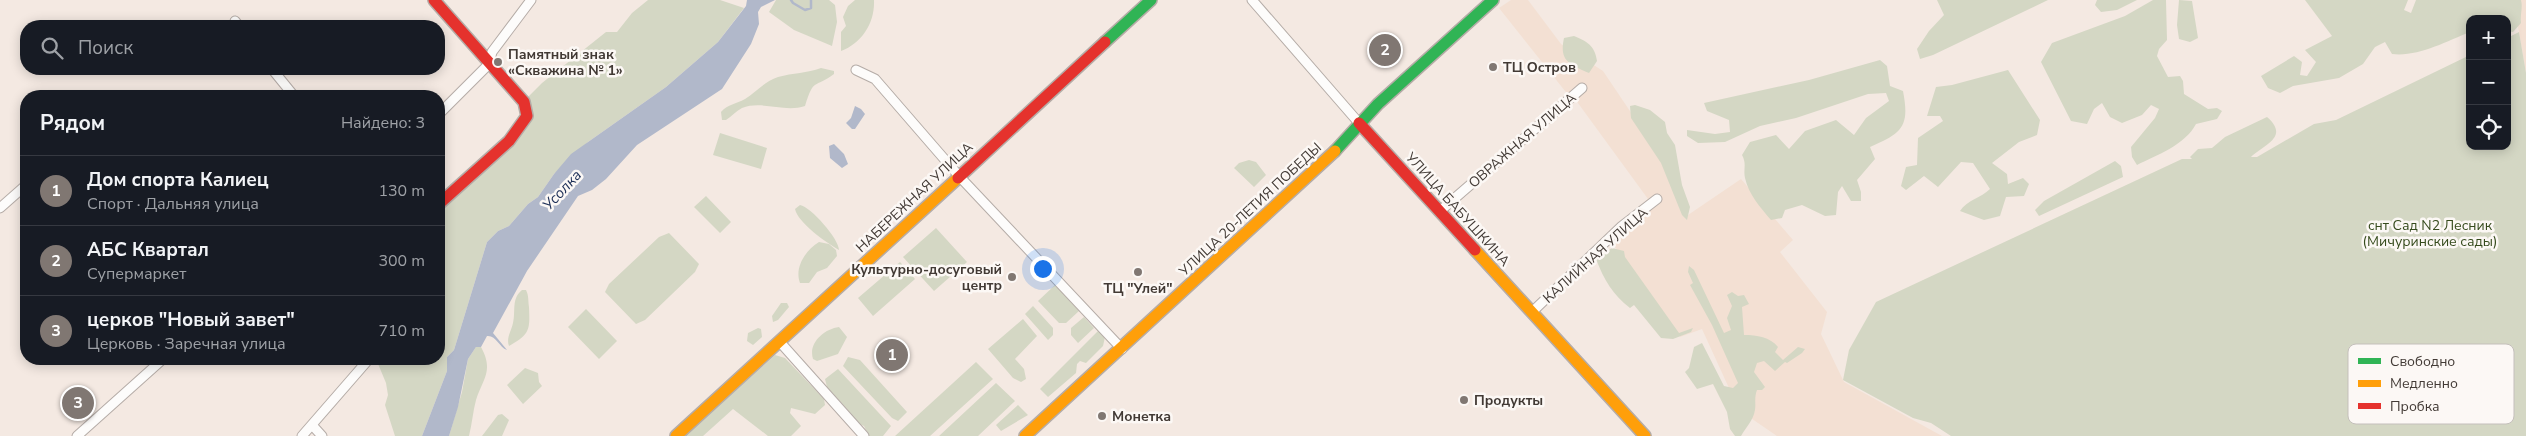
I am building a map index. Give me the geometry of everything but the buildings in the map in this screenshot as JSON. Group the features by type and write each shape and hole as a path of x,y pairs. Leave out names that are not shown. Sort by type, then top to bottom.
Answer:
{"street":[{"path":"434,0 524,102 527,116 522,125 492,157 456,186 445,198"},
{"path":"445,108 489,64 492,52 531,0"},
{"name":"НАБЕРЕЖНАЯ УЛИЦА","path":"676,436 1151,0"},
{"name":"УЛИЦА БАБУШКИНА","path":"1252,0 1359,123 1646,436"},
{"name":"УЛИЦА 20-ЛЕТИЯ ПОБЕДЫ","path":"1025,436 1327,159 1359,123 1493,0"},
{"path":"856,70 875,79 959,176 1122,349"},
{"path":"277,75 289,90"},
{"name":"ОВРАЖНАЯ УЛИЦА","path":"1440,212 1582,88"},
{"path":"0,208 20,190"},
{"name":"КАЛИЙНАЯ УЛИЦА","path":"1532,312 1622,226 1657,199"},
{"path":"779,341 864,436"},
{"path":"77,436 156,365"},
{"path":"302,436 364,365"},
{"path":"312,424 322,436"}],"shaded area":[{"path":"1511,0 1528,0 1561,44 1603,71 1669,169 1688,215 1741,179 1793,240 1780,252 1827,312 1821,334 1844,382 1942,436 1777,436 1739,410 1702,329 1680,337 1607,236 1648,199 1575,99 1565,91 1499,8"},
{"path":"2513,0 2526,0 2526,73 2519,32"}],"green space":[{"path":"648,0 720,0 744,8 718,42 666,87 588,142 554,174 538,197 528,204 509,226 498,231 487,242 454,350 447,357 447,371 422,436 395,436 385,405 388,395 386,383 378,365 445,365 445,202 510,143 527,98 542,83 606,32 617,32 632,13"},
{"path":"776,0 829,0 835,5 837,22 832,46 794,30 769,12"},
{"path":"855,0 874,0 872,17 870,24 861,37 841,51 841,32 846,26 843,17 848,6"},
{"path":"1937,0 2048,0 1933,55 1920,59 1917,49 1929,31 1944,15"},
{"path":"2097,0 2137,0 2117,10 2101,12 2095,5"},
{"path":"2153,0 2166,0 2167,40 2159,49 2157,56 2168,77 2180,76 2183,81 2184,94 2208,109 2217,108 2222,111 2217,119 2196,124 2178,144 2137,165 2132,157 2131,147 2155,118 2159,109 2151,105 2142,115 2122,123 2110,117 2102,103 2094,109 2087,124 2071,121 2041,62 2052,43 2125,16"},
{"path":"2179,0 2192,1 2198,38 2190,42 2179,39 2177,25"},
{"path":"2305,0 2408,0 2404,10 2411,13 2416,0 2521,0 2521,23 2513,32 2511,32 2511,15 2466,15 2466,34 2431,48 2412,53 2392,54 2385,42 2375,47 2363,64 2339,78 2293,86 2280,93 2268,88 2261,76 2294,56 2302,62 2300,75 2307,76 2316,62 2305,50 2332,36"},
{"name":"снт Сад N2 Лесник (Мичуринские сады)","path":"2519,32 2526,73 2526,436 1951,436 1931,423 1913,418 1843,380 1849,350 1876,302 2182,159 2192,159 2190,157 2198,149 2212,148 2225,137 2267,117 2276,130 2275,135 2268,144 2251,157 2257,157 2314,124 2336,120 2466,57 2466,150 2511,150 2511,36"},
{"path":"1574,36 1586,42 1594,51 1597,61 1589,73 1571,64 1564,57 1564,38"},
{"path":"1880,60 1887,66 1890,86 1903,91 1905,103 1904,121 1896,133 1870,147 1875,159 1857,180 1861,192 1861,201 1851,201 1842,186 1838,192 1836,215 1825,216 1802,205 1785,210 1782,218 1771,220 1749,190 1745,178 1742,155 1750,142 1776,135 1789,149 1805,131 1836,120 1854,135 1866,118 1889,101 1886,93 1868,94 1796,118 1760,126 1725,142 1698,143 1687,136 1687,130 1715,134 1730,132 1729,120 1707,111 1704,103 1809,80"},
{"path":"821,68 834,71 834,74 813,87 805,106 789,108 750,106 740,109 726,120 722,120 721,112 724,109 745,99 773,79"},
{"path":"2008,70 2040,120 2037,135 2019,142 1992,163 2007,174 2008,184 2023,178 2029,184 2024,196 2006,197 2000,216 1984,220 1960,211 1966,204 1990,189 1973,163 1961,162 1938,187 1924,176 1906,190 1901,186 1906,167 1917,165 1918,138 1943,121 1940,116 1927,116 1936,87 1952,85"},
{"path":"1635,105 1650,110 1665,122 1667,133 1675,145 1682,185 1690,207 1687,220 1682,215 1661,163 1631,118 1630,106"},
{"path":"720,133 767,148 761,169 713,155"},
{"path":"1249,160 1256,162 1266,175 1254,187 1234,168 1239,163"},
{"path":"2115,161 2121,166 2123,177 2039,216 2035,210 2044,201"},
{"path":"706,196 731,222 720,233 694,207"},
{"path":"800,205 811,211 824,224 838,245 839,250 821,238 801,220 795,209"},
{"path":"936,228 967,262 934,291 903,257"},
{"path":"669,233 699,264 695,272 645,320 636,324 605,292 609,284 659,237"},
{"path":"819,242 829,244 836,250 837,256 827,268 817,272 809,283 800,283 799,271 802,259"},
{"path":"1612,248 1624,251 1625,257 1679,333 1693,328 1691,332 1673,339 1661,338 1634,305 1630,308 1619,298 1602,274 1596,259"},
{"path":"900,262 915,279 873,316 858,298"},
{"path":"1689,266 1694,270 1724,333 1731,330 1727,318 1732,306 1727,295 1732,292 1738,296 1744,295 1749,304 1742,307 1744,335 1758,336 1771,341 1778,347 1775,352 1783,360 1798,347 1805,349 1775,371 1764,361 1757,363 1754,372 1765,387 1762,390 1757,390 1754,414 1741,436 1735,436 1730,429 1727,412 1713,384 1697,389 1685,372 1689,368 1694,347 1702,343 1724,386 1733,388 1738,383 1712,325 1690,285 1693,283 1688,272"},
{"path":"1055,285 1079,311 1066,323 1059,323 1038,301"},
{"path":"522,290 526,290 528,296 529,326 521,338 509,346 508,338 513,323 515,301"},
{"path":"781,303 787,303 789,307 778,320 773,322 772,316"},
{"path":"1033,306 1053,328 1053,335 1048,340 1025,314"},
{"path":"586,309 617,341 599,359 568,327"},
{"path":"1084,317 1094,328 1078,343 1071,335 1071,328"},
{"path":"1023,319 1037,336 1015,359 1024,369 1026,379 1021,382 1013,378 988,349"},
{"path":"839,327 847,337 838,354 817,361 813,359 813,348 818,338 833,328"},
{"path":"758,328 761,329 762,337 753,345 747,341 748,333"},
{"path":"1099,330 1105,337 1103,346 1086,363 1080,361 1077,364 1076,373 1048,397 1040,389"},
{"path":"476,347 481,347 485,355 487,369 476,400 469,436 449,436 462,392 468,359"},
{"path":"775,355 785,358 824,399 825,405 815,414 791,408 790,413 801,426 791,436 768,436 733,409 703,436 685,436"},
{"path":"848,357 860,360 907,412 898,421 892,418 843,366"},
{"path":"976,362 993,379 930,436 895,436"},
{"path":"525,368 538,373 539,382 542,386 523,404 507,385"},
{"path":"838,369 891,426 883,436 869,436 864,426 855,422 848,410 827,387 825,379"},
{"path":"996,383 1015,401 978,436 939,436"},
{"path":"1018,405 1028,415 1001,431 996,425"},
{"path":"502,414 509,420 502,436 482,436 498,415"}],"water":[{"name":"Усолка","path":"747,0 775,0 761,7 758,12 759,24 751,44 722,89 637,145 606,179 592,190 578,196 527,271 493,333 507,350 490,336 487,336 481,347 476,347 468,359 458,407 449,436 422,436 447,371 447,357 454,350 487,242 498,231 509,226 528,204 538,197 571,154 666,87 718,42 746,6"},
{"path":"855,106 865,114 855,129 852,129 846,123 851,118"},
{"path":"834,144 844,154 848,164 842,168 830,158 829,146"}],"waterway":[{"path":"791,0 805,10 811,8 811,0"}],"traffic: fast":[{"path":"1105,42 1151,0"},
{"path":"1335,151 1378,104 1493,0"}],"traffic: slow":[{"path":"1025,436 1335,151"},
{"path":"676,436 958,178"},
{"path":"1475,250 1645,436"}],"traffic: jam":[{"path":"434,0 524,102 527,116 509,141 445,199"},
{"path":"958,178 1105,42"},
{"path":"1359,123 1475,250"}],"place":[{"name":"АБС Квартал","path":"1385,50"},
{"name":"Памятный знак «Скважина № 1»","path":"498,62"},
{"name":"ТЦ Остров","path":"1493,67"},
{"name":"ТЦ \"Улей\"","path":"1138,272"},
{"name":"Культурно-досуговый центр","path":"1012,277"},
{"name":"Дом спорта Калиец","path":"892,355"},
{"name":"Продукты","path":"1464,400"},
{"name":"церков \"Новый завет\"","path":"78,403"},
{"name":"Монетка","path":"1102,416"}]}
